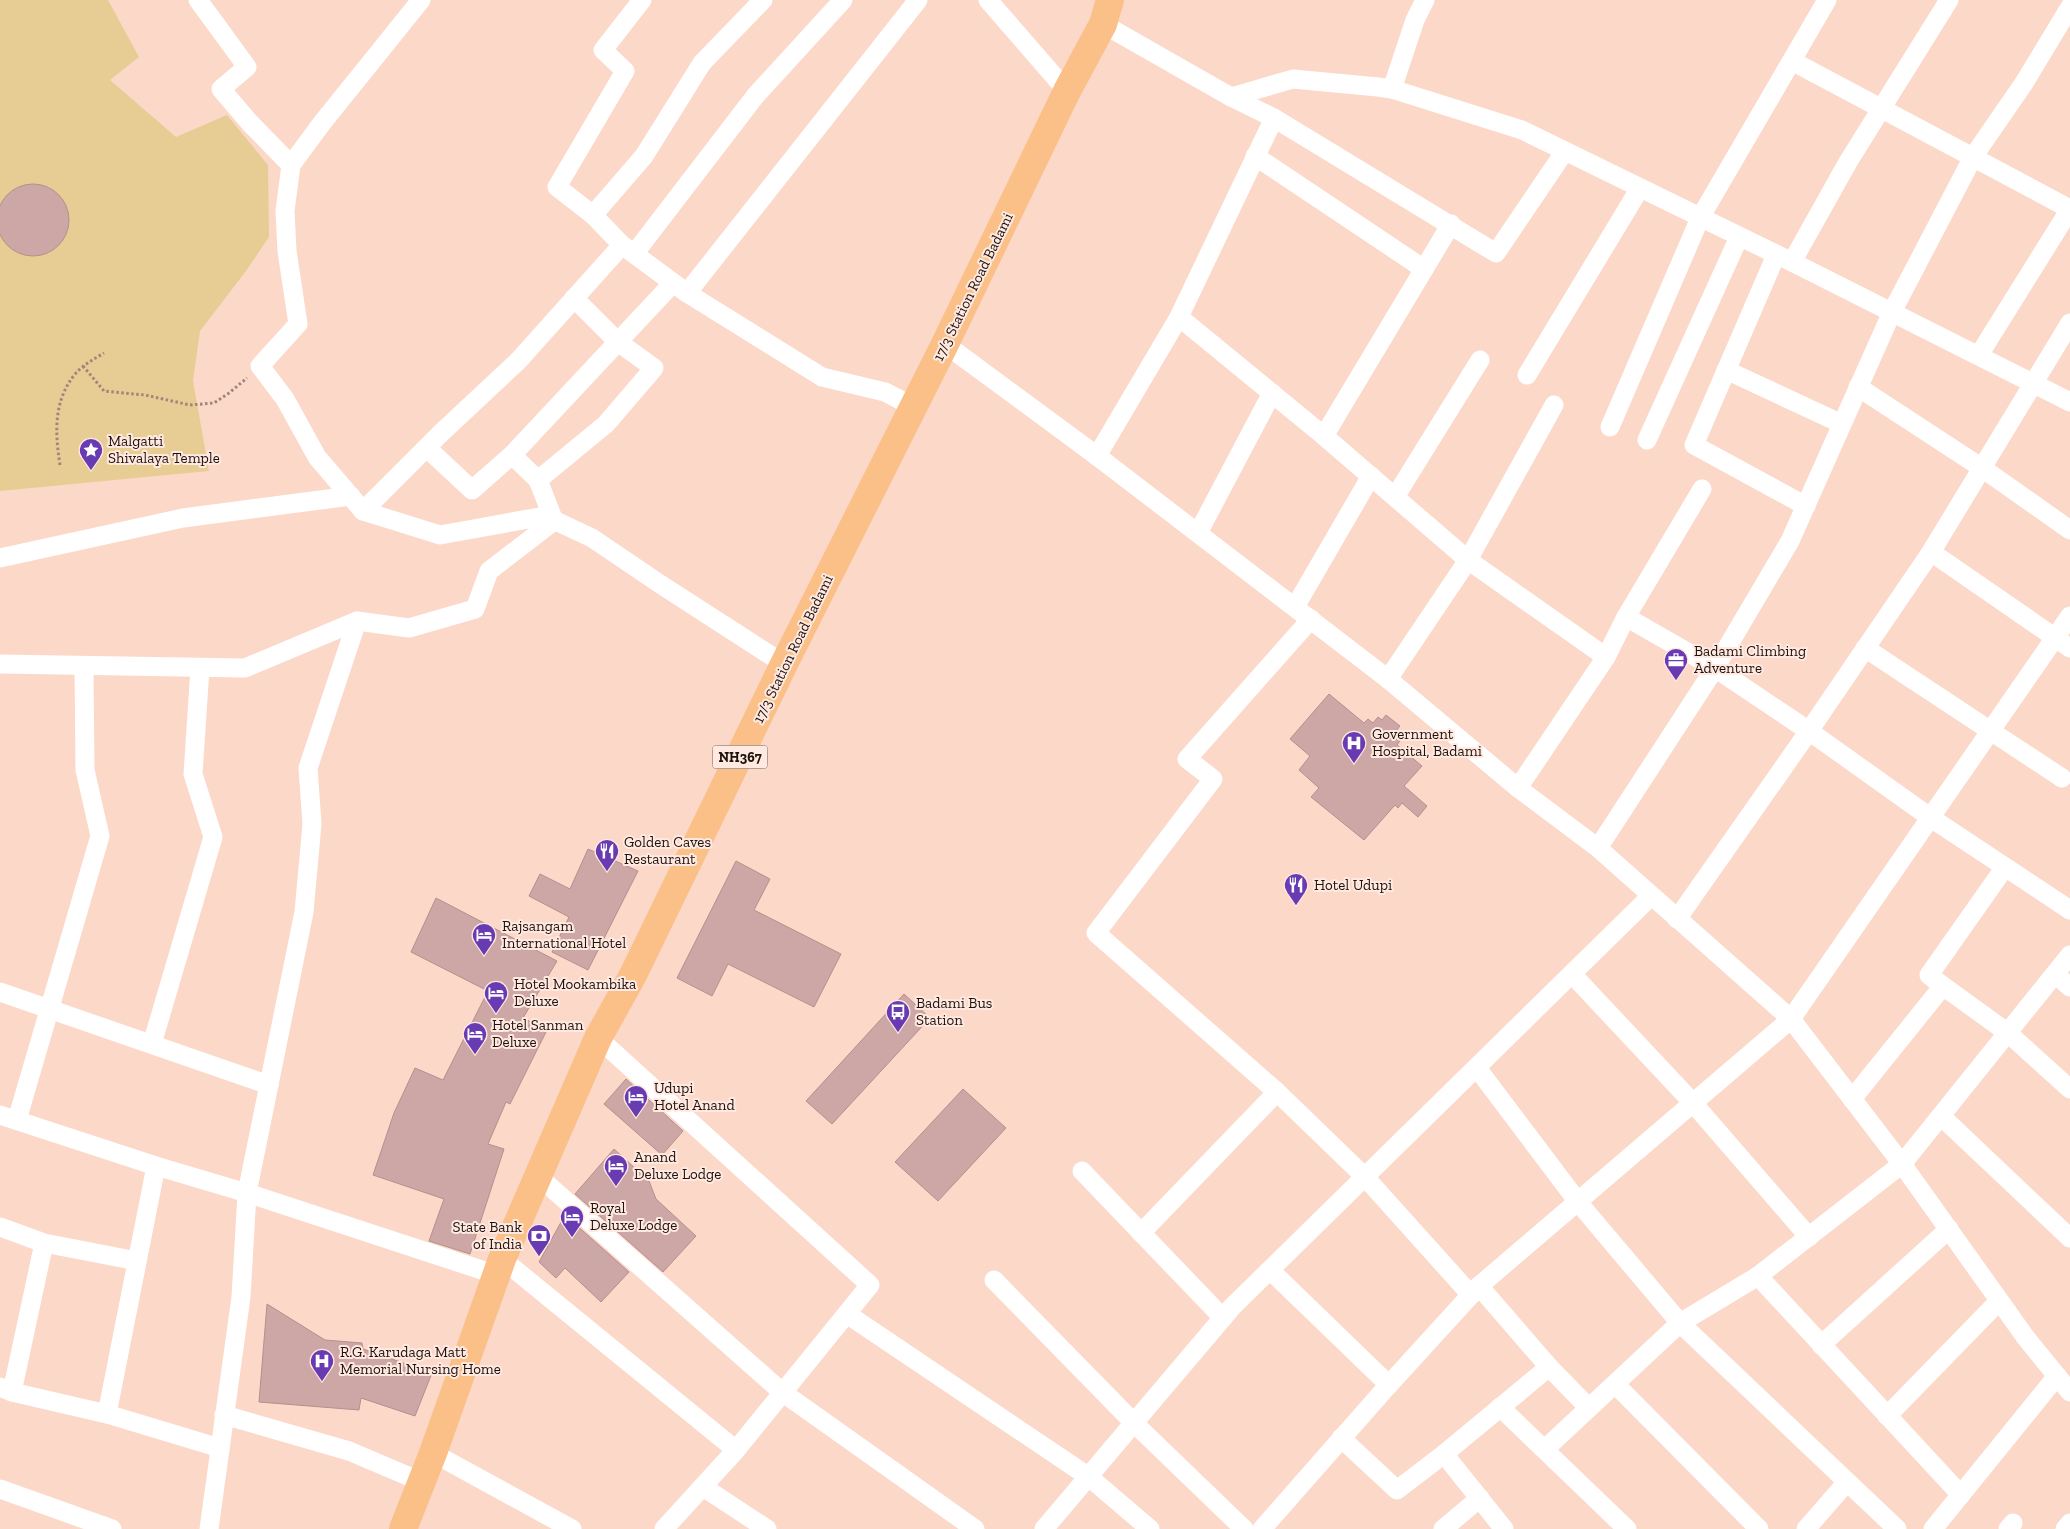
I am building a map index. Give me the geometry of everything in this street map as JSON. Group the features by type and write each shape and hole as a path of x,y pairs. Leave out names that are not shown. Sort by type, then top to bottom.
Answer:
{"highway":[{"name":"17/3 Station Road Badami","path":"403,1529 433,1453 500,1267 598,1038 633,975 784,664 945,344 1106,12"}],"street":[{"path":"198,0 246,67 221,89 250,123 291,165"},
{"path":"421,0 322,122 291,165 284,211 287,251 298,324 260,366 285,399 317,456 363,512 440,535 545,516 592,538 784,664"},
{"path":"642,0 604,50 625,71 557,187 594,215 628,249 680,288 822,377 884,392 914,407"},
{"path":"594,215 644,156 702,63 763,0"},
{"path":"363,512 519,360 574,298 628,249 756,95 842,0"},
{"path":"427,448 472,490 512,455 618,342 680,288 918,0"},
{"path":"988,0 1067,91"},
{"path":"1392,89 1415,20 1425,0"},
{"path":"1610,427 1700,218 1827,0"},
{"path":"1806,506 1694,445 1726,370 1784,258 1883,110 1928,31 1949,0"},
{"path":"1598,848 1715,668 1790,541 1892,312 1973,157 2024,83 2070,7"},
{"path":"1106,12 1231,97 1274,118 1496,253 1565,151"},
{"path":"1792,61 2070,209 1979,355"},
{"path":"1231,97 1293,79 1392,89 1522,130 1784,258 2070,402"},
{"path":"1096,456 1179,317 1274,118"},
{"path":"1255,156 1424,269"},
{"path":"1527,375 1640,188"},
{"path":"1324,436 1451,224"},
{"path":"1647,440 1739,237"},
{"path":"538,480 606,424 654,368 618,342 574,298"},
{"path":"1179,317 1324,436 1468,560 1606,657"},
{"path":"1677,919 1809,731 1930,552 2070,323"},
{"path":"945,344 1198,533 1388,679 1518,788 1598,848 1791,1019 1902,1164 2026,1338 2070,1392"},
{"path":"1395,497 1480,360"},
{"path":"1726,370 1842,424"},
{"path":"1858,387 1982,468 2070,530"},
{"path":"1198,533 1272,394"},
{"path":"1388,679 1468,560 1554,406"},
{"path":"512,455 538,480 554,521"},
{"path":"1295,607 1371,476"},
{"path":"1518,788 1606,657 1626,617 1702,489"},
{"path":"0,558 182,518 351,496"},
{"path":"0,664 245,668 357,621 409,628 475,609 489,572 554,521"},
{"path":"1930,552 2062,643"},
{"path":"1262,1529 1341,1438 1475,1290 1791,1019 1990,731 2062,643 2070,616"},
{"path":"1626,617 1715,668 1809,731 1931,818 2070,910"},
{"path":"1311,619 1187,759 1213,779 1096,933 1277,1092 1365,1177 1589,1408"},
{"path":"209,1529 241,1296 247,1192 304,912 312,824 308,768 357,621"},
{"path":"1865,648 2062,778"},
{"path":"84,666 85,770 100,836 49,1009 8,1117 156,1166 500,1267 736,1450"},
{"path":"152,1044 213,836 193,774 200,668"},
{"path":"2005,867 1928,975 2008,1033 2070,1089"},
{"path":"1044,1529 1222,1318 1652,896"},
{"path":"1545,1449 1680,1323 1758,1276 1902,1164 2070,955"},
{"path":"1572,974 1693,1103 1809,1237"},
{"path":"2055,974 2070,987"},
{"path":"1852,1099 1943,986"},
{"path":"0,992 269,1085"},
{"path":"598,1038 870,1284 736,1450 664,1529"},
{"path":"1476,1068 1578,1202 1680,1323 1897,1529"},
{"path":"1142,1233 1277,1092"},
{"path":"1941,1116 2070,1238"},
{"path":"107,1414 156,1166"},
{"path":"1082,1171 1222,1318"},
{"path":"538,1176 782,1392 975,1529"},
{"path":"0,1226 44,1243 137,1261"},
{"path":"1821,1344 1949,1229"},
{"path":"44,1243 6,1390 107,1414 220,1448"},
{"path":"1270,1270 1389,1385"},
{"path":"1758,1276 1960,1496"},
{"path":"994,1280 1134,1424 1244,1529"},
{"path":"1887,1416 1999,1301"},
{"path":"846,1314 1088,1477 1150,1529"},
{"path":"1341,1438 1397,1490 1444,1454 1548,1367"},
{"path":"1933,1529 2057,1376"},
{"path":"1615,1384 1759,1529"},
{"path":"1500,1407 1627,1529"},
{"path":"224,1415 349,1451 422,1482"},
{"path":"433,1453 572,1529"},
{"path":"1444,1454 1504,1529"},
{"path":"1806,1529 1847,1482"},
{"path":"703,1487 767,1529"},
{"path":"0,1489 112,1529"},
{"path":"1442,1529 1480,1498"},
{"path":"2064,1529 2070,1523"}],"path":[{"path":"60,465 56,439 56,416 62,396 75,374 83,366 104,353"},
{"path":"83,366 104,391 146,395 190,405 214,402 229,394 260,366"}],"shaded area":[{"path":"0,0 108,0 139,57 110,80 176,137 227,115 268,165 269,237 246,271 200,331 193,381 209,471 0,491"}],"building":[{"path":"33,184 53,190 63,200 69,220 63,240 53,250 33,256 13,250 3,240 -3,220 3,200 13,190"},
{"path":"1329,694 1364,723 1368,719 1373,723 1378,717 1382,720 1386,715 1400,726 1396,731 1403,737 1397,745 1422,766 1404,786 1427,806 1418,817 1402,803 1398,808 1395,805 1364,840 1311,797 1319,788 1299,770 1310,756 1290,739"},
{"path":"588,849 638,871 588,970 552,952 569,917 529,896 540,874 570,889"},
{"path":"736,861 770,879 754,910 841,954 814,1007 728,964 712,996 677,978"},
{"path":"436,898 557,961 523,1018 547,1030 510,1104 506,1102 488,1144 504,1149 470,1254 429,1241 444,1199 373,1175 394,1113 415,1068 443,1080 488,991 411,952"},
{"path":"904,994 930,1018 832,1124 806,1101"},
{"name":"Udupi Hotel Anand","path":"626,1079 683,1131 662,1155 604,1104"},
{"path":"963,1089 1006,1128 938,1201 895,1162"},
{"path":"614,1149 649,1181 656,1199 696,1236 663,1272 575,1194"},
{"name":"Royal Deluxe Lodge","path":"565,1215 629,1272 601,1302 565,1268 556,1278 539,1262"},
{"path":"267,1304 325,1340 362,1343 363,1349 432,1373 415,1416 361,1398 359,1410 259,1402"}],"place":[{"name":"Malgatti Shivalaya Temple","path":"91,471"},
{"name":"Badami Climbing Adventure","path":"1676,681"},
{"name":"Government Hospital, Badami","path":"1354,764"},
{"name":"Golden Caves Restaurant","path":"607,872"},
{"name":"Hotel Udupi","path":"1296,906"},
{"name":"Rajsangam International Hotel","path":"484,956"},
{"name":"Hotel Mookambika Deluxe","path":"496,1014"},
{"name":"Badami Bus Station","path":"898,1033"},
{"name":"Hotel Sanman Deluxe","path":"475,1055"},
{"name":"Udupi Hotel Anand","path":"636,1118"},
{"name":"Anand Deluxe Lodge","path":"616,1187"},
{"name":"Royal Deluxe Lodge","path":"572,1238"},
{"name":"State Bank of India","path":"539,1257"},
{"name":"R.G. Karudaga Matt Memorial Nursing Home","path":"322,1382"}]}
